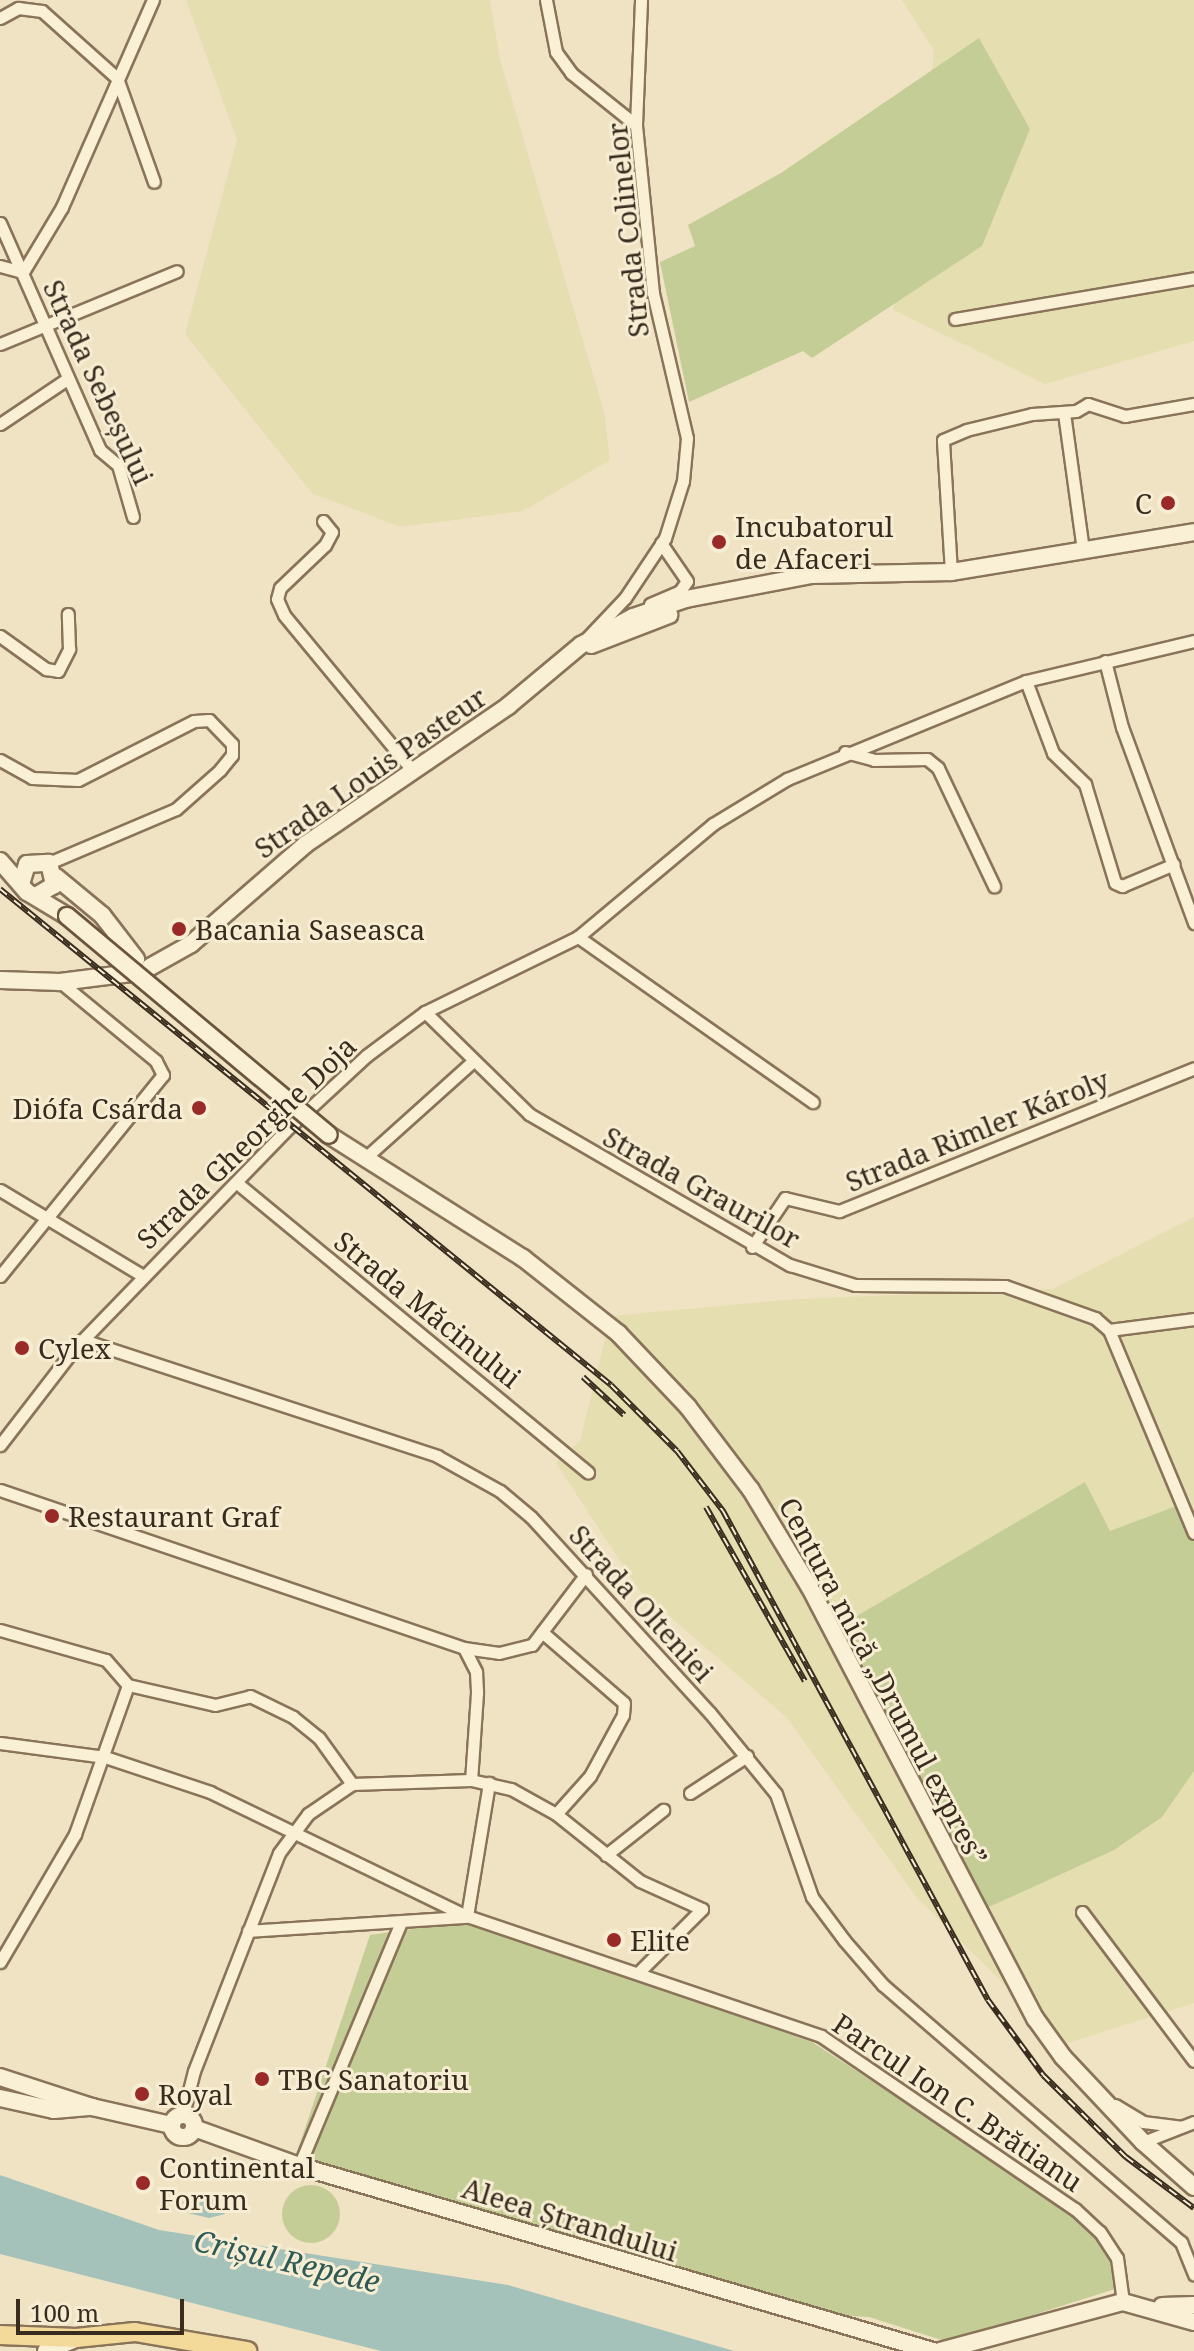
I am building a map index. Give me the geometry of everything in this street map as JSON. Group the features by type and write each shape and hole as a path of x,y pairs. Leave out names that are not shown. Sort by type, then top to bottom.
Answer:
{"main road":[{"name":"Strada Louis Pasteur","path":"0,980 60,982 139,966 191,944 306,844 508,706 581,645 632,615 812,575 951,572 1194,532"},
{"name":"Strada Louis Pasteur","path":"581,645 611,640 695,599"},
{"path":"0,859 21,884"},
{"path":"0,859 27,864 49,883 81,898 118,933 139,966"},
{"path":"21,884 27,864"},
{"path":"21,884 49,883"},
{"name":"Centura mică „Drumul expres”","path":"49,883 67,916 329,1135 523,1258 573,1296 628,1343 705,1428 751,1490 809,1586 1035,2018 1063,2057 1143,2142 1194,2187"},
{"path":"0,2077 92,2107"},
{"path":"0,2086 92,2107 177,2120"},
{"path":"0,2098 54,2110 92,2107"},
{"name":"Aleea Ștrandului","path":"177,2120 299,2166 933,2351"},
{"path":"940,2351 1123,2302 1194,2322"},
{"path":"1148,2307 1194,2305"},
{"path":"0,2347 156,2333 247,2351"},
{"path":"0,2335 76,2338"},
{"path":"46,2351 76,2338"}],"street":[{"path":"0,266 23,272 75,182 117,78 150,16 153,0"},
{"path":"546,0 556,52 571,73 636,125"},
{"name":"Strada Colinelor","path":"581,645 625,598 661,543 683,481 687,438 653,293 636,125 643,2"},
{"path":"0,18 18,8 42,11 117,78 154,182"},
{"name":"Strada Sebeșului","path":"0,223 100,450 118,465 133,517"},
{"path":"0,344 177,271"},
{"path":"955,319 1194,278"},
{"path":"0,424 67,379"},
{"path":"951,572 939,444 979,426 1032,414 1064,413 1088,404 1125,416 1194,404"},
{"path":"1064,413 1083,550"},
{"path":"323,521 332,532 325,545 280,588 277,599 284,615 413,771"},
{"path":"625,598 632,615 680,591 687,581 661,543"},
{"path":"0,636 46,669 58,671 69,649 68,614"},
{"name":"Strada Gheorghe Doja","path":"0,1445 83,1340 143,1276 366,1056 425,1012 578,937 713,824 845,752 1026,681 1194,641"},
{"path":"1105,661 1122,727 1194,923"},
{"path":"1026,681 1053,753 1085,784 1115,883 1122,886 1174,864"},
{"path":"0,760 32,778 78,780 194,721 209,720 232,744 232,755 220,770 176,809 49,883"},
{"path":"845,752 874,760 927,759 938,768 994,886"},
{"path":"578,937 813,1102"},
{"path":"0,1276 44,1217 162,1080 164,1068 60,982"},
{"name":"Strada Graurilor","path":"425,1012 472,1062 529,1114 752,1247 790,1265 855,1285 1018,1289 1095,1318 1109,1330"},
{"path":"364,1159 472,1062"},
{"name":"Strada Rimler Károly","path":"752,1247 785,1198 839,1211 1194,1068"},
{"name":"Strada Măcinului","path":"237,1183 588,1472"},
{"path":"0,1190 143,1276"},
{"path":"1194,1319 1109,1330 1194,1533"},
{"name":"Strada Olteniei","path":"83,1340 437,1456 500,1491 586,1574 747,1756 776,1794 812,1897 883,1985 1181,2242 1194,2275"},
{"path":"0,1490 464,1648 518,1651 532,1645 586,1574"},
{"path":"0,1630 106,1660 128,1685 215,1705 250,1696 293,1717 319,1738 352,1784"},
{"path":"542,1632 624,1703 623,1715 590,1776 556,1814"},
{"path":"464,1648 476,1672 471,1780"},
{"path":"0,1962 62,1863 105,1757 128,1685"},
{"path":"0,1743 105,1757 210,1792 467,1916 489,1783"},
{"path":"690,1793 747,1756"},
{"path":"177,2120 248,1931 291,1833 331,1794 352,1784 471,1780 511,1789 556,1814 640,1881 702,1909 640,1971"},
{"path":"606,1855 663,1810"},
{"path":"1082,1912 1194,2061"},
{"name":"Parcul Ion C. Brătianu","path":"248,1931 400,1924 467,1916 640,1971 821,2036 1059,2196 1100,2232 1117,2258 1123,2302"},
{"path":"299,2166 400,1924"},
{"path":"1101,2097 1143,2122 1181,2127"},
{"path":"1143,2142 1194,2122"}],"shaded area":[{"path":"186,0 490,0 500,59 604,412 610,460 523,511 400,527 312,493 185,334 237,140"},
{"path":"902,0 1194,0 1194,341 1045,384 893,310 915,230 934,51"},
{"path":"1194,1217 1194,2003 1065,2044 917,1898 786,1717 639,1590 556,1463 580,1441 611,1316 796,1299 1053,1289"}],"green space":[{"path":"979,38 1030,129 982,246 812,358 803,351 689,402 660,262 695,246 688,225 781,173"},
{"path":"1085,1482 1110,1531 1182,1504 1194,1537 1194,1771 1162,1817 1114,1850 978,1912 833,1630"},
{"path":"469,1921 812,2042 1057,2201 1106,2244 1118,2272 1118,2288 948,2342 869,2317 796,2313 295,2158 370,1935"},
{"path":"311,2185 322,2187 331,2194 338,2203 338,2225 331,2234 322,2241 311,2243 300,2241 291,2234 284,2225 282,2214 284,2203 291,2194 300,2187"}],"water":[{"name":"Crișul Repede","path":"0,2175 159,2230 508,2285 734,2351 381,2351 0,2254"},
{"path":"194,2193 210,2196 225,2214 209,2218 188,2213 182,2202"}],"railway":[{"path":"0,889 611,1385 677,1451 723,1511 988,2000 1043,2075 1126,2157 1194,2208"},
{"path":"583,1377 624,1415"},
{"path":"706,1507 805,1681"}],"place":[{"name":"C","path":"1168,503"},
{"name":"Incubatorul de Afaceri","path":"719,542"},
{"name":"Bacania Saseasca","path":"179,929"},
{"name":"Diófa Csárda","path":"199,1108"},
{"name":"Cylex","path":"22,1348"},
{"name":"Restaurant Graf","path":"52,1516"},
{"name":"Elite","path":"614,1940"},
{"name":"TBC Sanatoriu","path":"262,2079"},
{"name":"Royal","path":"142,2094"},
{"name":"Continental Forum","path":"143,2183"}]}
